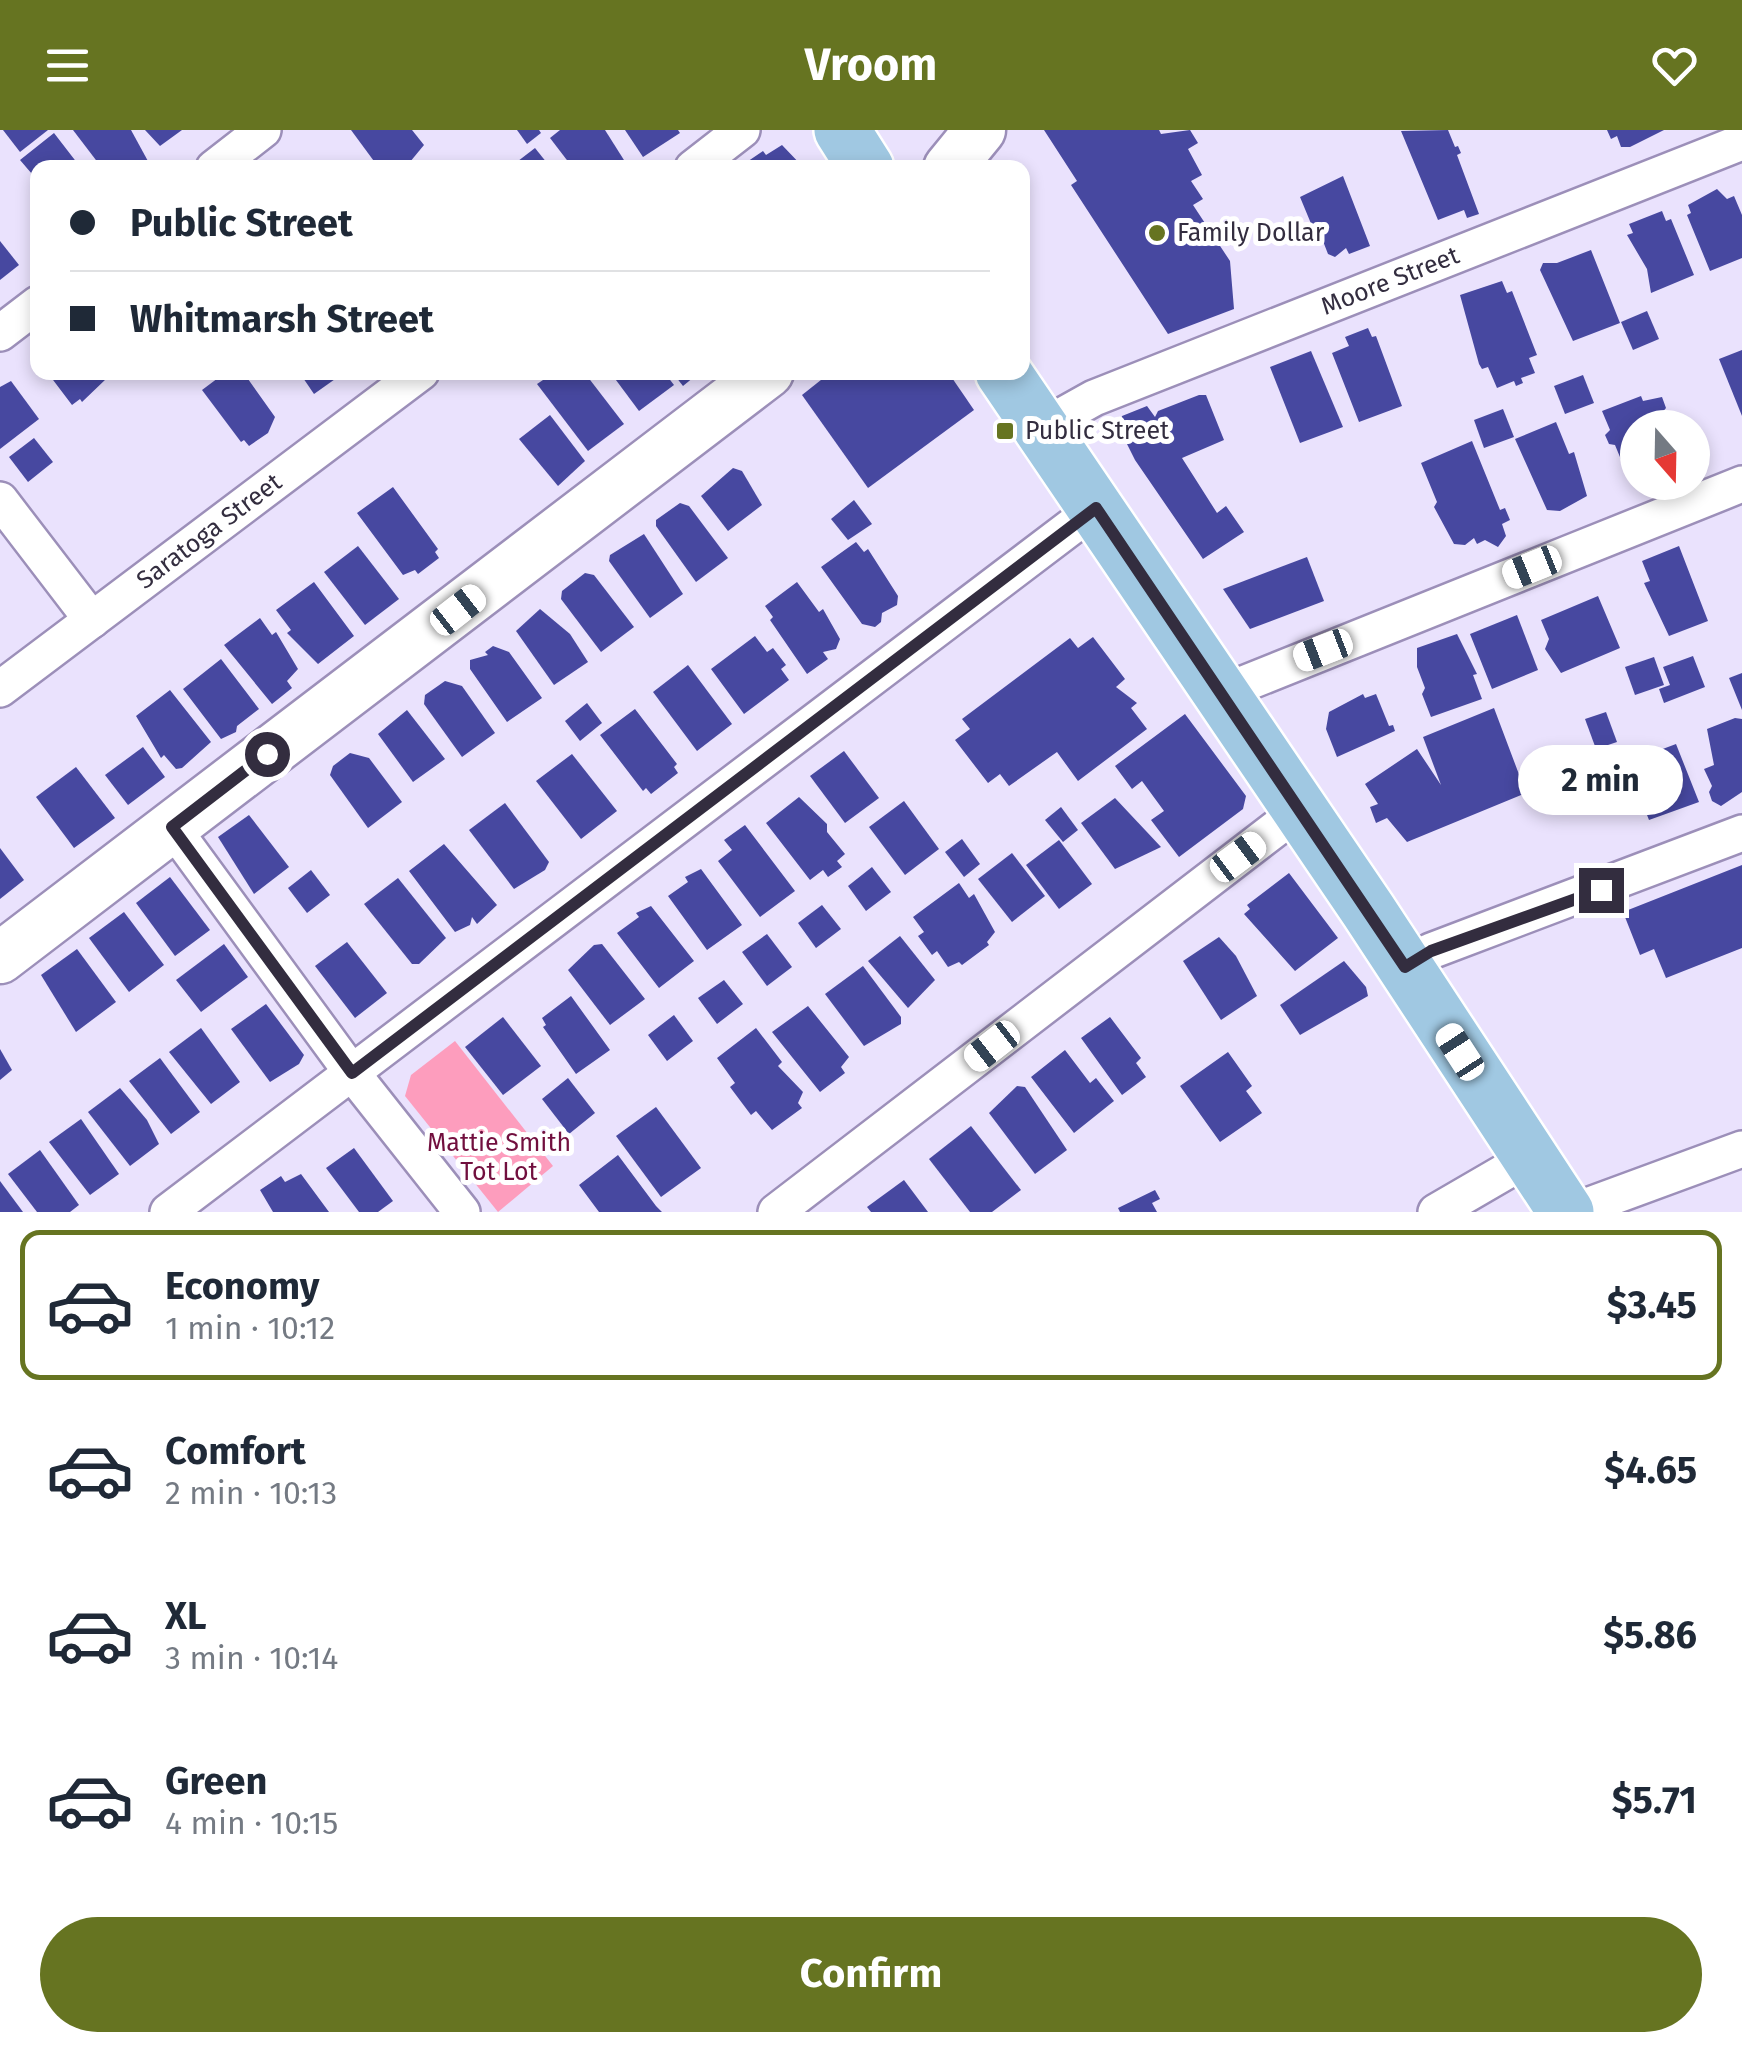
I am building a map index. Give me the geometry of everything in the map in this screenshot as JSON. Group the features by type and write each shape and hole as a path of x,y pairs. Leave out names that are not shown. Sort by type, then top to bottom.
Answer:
{"main road":[{"path":"842,130 861,160"},
{"path":"956,160 980,130"},
{"path":"0,958 758,380"},
{"path":"1009,380 1568,1212"}],"street":[{"path":"224,160 263,130"},
{"path":"703,160 742,130"},
{"name":"Moore Street","path":"1042,427 1094,398 1742,142"},
{"path":"0,333 30,310"},
{"name":"Saratoga Street","path":"0,689 410,380"},
{"path":"1220,693 1742,484"},
{"path":"0,500 92,620"},
{"path":"168,1212 1096,508"},
{"path":"776,1212 1300,810"},
{"path":"172,827 352,1073 462,1212"},
{"path":"1405,967 1431,951 1742,833"},
{"path":"1568,1212 1614,1200 1742,1149"},
{"path":"1436,1212 1529,1158"}],"green space":[{"name":"Mattie Smith Tot Lot","path":"455,1041 553,1166 498,1212 405,1096 411,1075"}],"building":[{"path":"3,130 48,130 20,152"},
{"path":"73,130 131,130 147,160 96,160"},
{"path":"145,130 182,130 160,146"},
{"path":"351,130 412,130 424,145 412,160 373,160"},
{"path":"517,130 539,130 541,133 527,144"},
{"path":"560,130 605,130 624,160 567,160 550,138"},
{"path":"625,130 678,130 680,133 643,157"},
{"name":"Family Dollar","path":"1044,130 1159,130 1161,134 1190,130 1198,143 1188,149 1202,175 1191,181 1203,199 1193,205 1230,261 1234,309 1168,334 1071,185 1077,181"},
{"path":"1448,130 1461,153 1457,155 1479,214 1467,218 1464,210 1438,220 1401,131"},
{"path":"1607,130 1664,130 1630,147 1621,147 1617,136 1611,139"},
{"path":"54,133 75,160 30,160 30,172 20,160"},
{"path":"782,145 796,160 750,160 763,151 766,155"},
{"path":"535,148 545,160 519,160"},
{"path":"1343,176 1370,246 1349,254 1346,248 1335,257 1328,254 1321,236 1317,238 1300,197"},
{"path":"1717,189 1727,199 1734,196 1742,215 1742,258 1710,271 1687,215 1691,213 1688,205"},
{"path":"1662,211 1666,221 1671,219 1694,275 1651,293 1647,269 1627,235 1633,233 1629,224"},
{"path":"0,241 19,265 0,280"},
{"path":"1591,250 1620,323 1573,341 1540,270 1543,263 1557,263"},
{"path":"1502,281 1507,293 1512,291 1537,355 1529,358 1535,373 1521,378 1523,383 1516,386 1514,381 1497,388 1488,367 1482,369 1479,364 1460,295"},
{"path":"1647,311 1659,339 1633,350 1621,322"},
{"path":"1368,328 1372,337 1376,336 1402,406 1359,422 1332,353 1349,346 1345,337"},
{"path":"1742,350 1742,416 1719,359"},
{"path":"1311,351 1343,427 1300,443 1270,367"},
{"path":"1583,375 1594,403 1565,414 1554,386"},
{"path":"53,380 105,380 82,402 80,399 72,405"},
{"path":"215,380 249,380 275,417 268,433 249,446 244,440 241,442 202,390"},
{"path":"304,380 334,380 314,394"},
{"path":"543,380 590,380 624,424 588,451 537,384"},
{"path":"616,380 670,380 674,385 639,411"},
{"path":"821,380 953,380 974,410 868,488 802,395"},
{"path":"11,381 39,419 0,449 0,387"},
{"path":"1206,395 1224,440 1182,458 1217,513 1226,506 1244,532 1203,559 1135,460 1119,428 1122,416 1147,406 1155,417 1158,411"},
{"path":"1641,396 1643,401 1662,397 1666,408 1620,410 1620,457 1605,435 1610,430 1602,411"},
{"path":"1503,409 1514,437 1484,448 1474,420"},
{"path":"550,415 585,461 558,486 519,439"},
{"path":"1556,422 1569,454 1574,452 1587,496 1560,511 1547,510 1515,439"},
{"path":"34,438 53,462 28,482 9,457"},
{"path":"1472,441 1500,510 1505,508 1510,520 1502,524 1506,536 1498,547 1485,540 1477,544 1474,538 1465,545 1454,544 1434,507 1437,502 1421,463"},
{"path":"733,468 742,471 762,505 728,531 701,496"},
{"path":"393,487 438,549 435,552 439,558 418,574 415,570 403,575 357,513"},
{"path":"854,500 872,524 848,540 831,519"},
{"path":"680,503 689,506 728,558 696,582 656,526 656,520"},
{"path":"644,534 683,594 650,618 609,561 610,555"},
{"path":"856,542 864,552 868,549 898,596 897,605 882,613 881,622 875,627 862,624 821,567"},
{"path":"358,546 399,599 365,625 324,572"},
{"path":"1679,546 1708,621 1669,636 1644,583 1650,581 1642,561"},
{"path":"1307,557 1324,601 1250,629 1223,589"},
{"path":"585,573 594,575 634,627 601,652 561,599 562,591"},
{"path":"314,582 354,636 318,664 287,633 291,630 276,610"},
{"path":"797,582 819,612 823,609 840,639 836,649 823,652 828,659 807,674 770,620 773,617 765,606"},
{"path":"1598,596 1620,648 1561,673 1545,649 1549,639 1541,620"},
{"path":"540,609 570,634 588,662 554,685 516,631"},
{"path":"1517,615 1538,670 1492,689 1470,634"},
{"path":"260,618 272,635 276,632 298,669 287,681 292,688 272,704 224,645"},
{"path":"1457,634 1477,674 1473,675 1482,699 1431,717 1422,694 1425,688 1417,667 1417,648"},
{"path":"755,636 767,652 773,648 786,665 781,669 789,680 744,714 711,669"},
{"path":"1093,637 1125,679 1116,687 1137,703 1131,708 1147,729 1078,781 1057,752 1009,786 1000,774 988,783 955,740 970,729 962,719 1070,638 1078,648"},
{"path":"493,646 509,652 542,698 507,722 470,669 470,660 488,655 485,652"},
{"path":"1693,656 1705,687 1664,703 1659,689 1670,685 1663,667"},
{"path":"1654,657 1664,685 1635,695 1625,667"},
{"path":"221,659 259,709 237,726 236,732 221,739 183,689"},
{"path":"688,665 732,724 697,751 653,692"},
{"path":"1742,673 1742,710 1729,678"},
{"path":"445,681 462,686 495,733 462,757 424,704 425,695"},
{"path":"170,690 211,742 176,769 164,755 161,758 136,716"},
{"path":"1363,694 1365,698 1376,694 1389,726 1393,725 1395,731 1337,757 1326,729 1329,712"},
{"path":"587,703 602,723 580,741 565,721"},
{"path":"1494,708 1526,793 1407,842 1387,818 1376,823 1370,807 1378,804 1365,784 1417,749 1441,785 1423,737"},
{"path":"635,709 677,764 674,767 678,773 651,794 646,788 643,791 600,735"},
{"path":"407,710 445,759 413,782 378,734"},
{"path":"1606,712 1617,742 1596,749 1585,719"},
{"path":"1185,714 1246,796 1243,809 1179,857 1151,820 1164,811 1142,781 1132,789 1115,766"},
{"path":"1742,719 1742,792 1721,806 1712,801 1712,786 1704,769 1714,765 1707,729"},
{"path":"1676,744 1699,802 1649,820 1638,792 1643,790 1636,759"},
{"path":"143,747 165,777 128,805 105,775"},
{"path":"844,751 879,798 845,823 810,776"},
{"path":"350,753 369,758 402,802 368,828 330,775 333,766"},
{"path":"572,754 617,811 581,839 536,781"},
{"path":"76,767 115,818 74,848 36,797"},
{"path":"799,797 827,824 827,832 845,854 837,861 842,867 828,877 823,870 810,880 766,823"},
{"path":"1115,798 1161,847 1115,869 1081,823"},
{"path":"904,801 939,849 905,875 869,827"},
{"path":"505,803 549,862 545,870 514,889 469,830"},
{"path":"1061,807 1078,830 1063,842 1045,820"},
{"path":"249,815 289,867 254,894 218,837"},
{"path":"745,825 795,891 760,917 718,861 732,850 724,840"},
{"path":"962,839 980,864 964,877 945,852"},
{"path":"1059,840 1092,884 1059,909 1026,865"},
{"path":"444,844 497,905 477,924 472,917 470,925 455,932 409,871"},
{"path":"0,848 24,880 0,899"},
{"path":"1012,853 1045,896 1012,922 978,879"},
{"path":"1742,865 1742,948 1666,978 1654,949 1640,955 1623,912"},
{"path":"872,867 891,892 866,911 848,886"},
{"path":"701,869 742,925 707,950 668,896 688,882 685,877"},
{"path":"311,870 330,895 307,913 288,888"},
{"path":"1289,873 1338,938 1295,971 1244,914 1250,909 1247,905"},
{"path":"170,877 210,930 175,956 136,903"},
{"path":"398,878 446,938 419,964 412,964 364,904"},
{"path":"959,883 969,898 974,894 995,932 987,942 989,945 962,965 959,962 948,967 937,951 932,955 918,936 924,932 913,917"},
{"path":"822,905 841,929 816,948 798,923"},
{"path":"651,906 694,961 659,988 617,933 639,917 636,913"},
{"path":"124,912 164,965 129,992 89,938"},
{"path":"767,934 792,967 767,986 742,952"},
{"path":"900,936 935,980 908,1008 868,961"},
{"path":"1219,937 1236,956 1257,996 1221,1020 1183,961"},
{"path":"347,942 387,993 355,1018 315,966"},
{"path":"224,944 248,977 201,1012 176,980"},
{"path":"602,944 645,999 610,1025 568,970 594,945"},
{"path":"77,949 116,1002 76,1032 41,975"},
{"path":"1344,961 1366,987 1368,996 1300,1035 1280,1005"},
{"path":"863,966 901,1017 901,1024 864,1046 825,994"},
{"path":"724,980 743,1004 717,1024 698,998"},
{"path":"571,996 610,1050 576,1074 543,1027 546,1025 542,1018"},
{"path":"266,1004 304,1055 299,1064 270,1082 231,1029"},
{"path":"808,1006 849,1057 841,1067 845,1073 820,1092 772,1032"},
{"path":"674,1015 693,1041 667,1061 648,1035"},
{"path":"503,1017 541,1066 503,1095 465,1047"},
{"path":"1110,1017 1141,1058 1136,1063 1146,1077 1122,1095 1081,1038"},
{"path":"201,1028 240,1082 211,1104 169,1052"},
{"path":"756,1028 782,1062 778,1066 803,1092 798,1103 802,1108 772,1130 756,1111 751,1115 730,1087 735,1083 717,1058"},
{"path":"0,1049 12,1070 0,1080"},
{"path":"1065,1050 1090,1083 1096,1078 1114,1101 1074,1133 1031,1077"},
{"path":"1228,1052 1252,1086 1246,1091 1262,1113 1220,1142 1180,1086"},
{"path":"160,1058 200,1112 171,1134 129,1081"},
{"path":"568,1078 595,1113 569,1134 542,1099"},
{"path":"1017,1086 1025,1087 1067,1150 1035,1174 989,1113"},
{"path":"120,1088 147,1120 159,1144 130,1166 88,1112"},
{"path":"656,1107 701,1168 661,1197 616,1136"},
{"path":"81,1119 119,1174 90,1195 49,1142"},
{"path":"971,1126 1021,1190 992,1212 970,1212 929,1159"},
{"path":"354,1148 393,1201 378,1212 359,1212 326,1168"},
{"path":"40,1150 79,1205 70,1212 37,1212 8,1174"},
{"path":"618,1155 662,1212 599,1212 579,1185"},
{"path":"301,1174 329,1212 273,1212 260,1190 281,1176 285,1182"},
{"path":"904,1180 928,1212 871,1212 867,1207"},
{"path":"0,1181 23,1212 0,1212"},
{"path":"1155,1190 1160,1199 1152,1203 1157,1212 1120,1212 1118,1208"}],"place":[{"name":"Family Dollar","path":"1157,233"},
{"name":"Public Street","path":"1005,431"}],"route":[{"path":"267,754 172,827 352,1073 1096,508 1405,967 1431,951 1601,890"}]}
